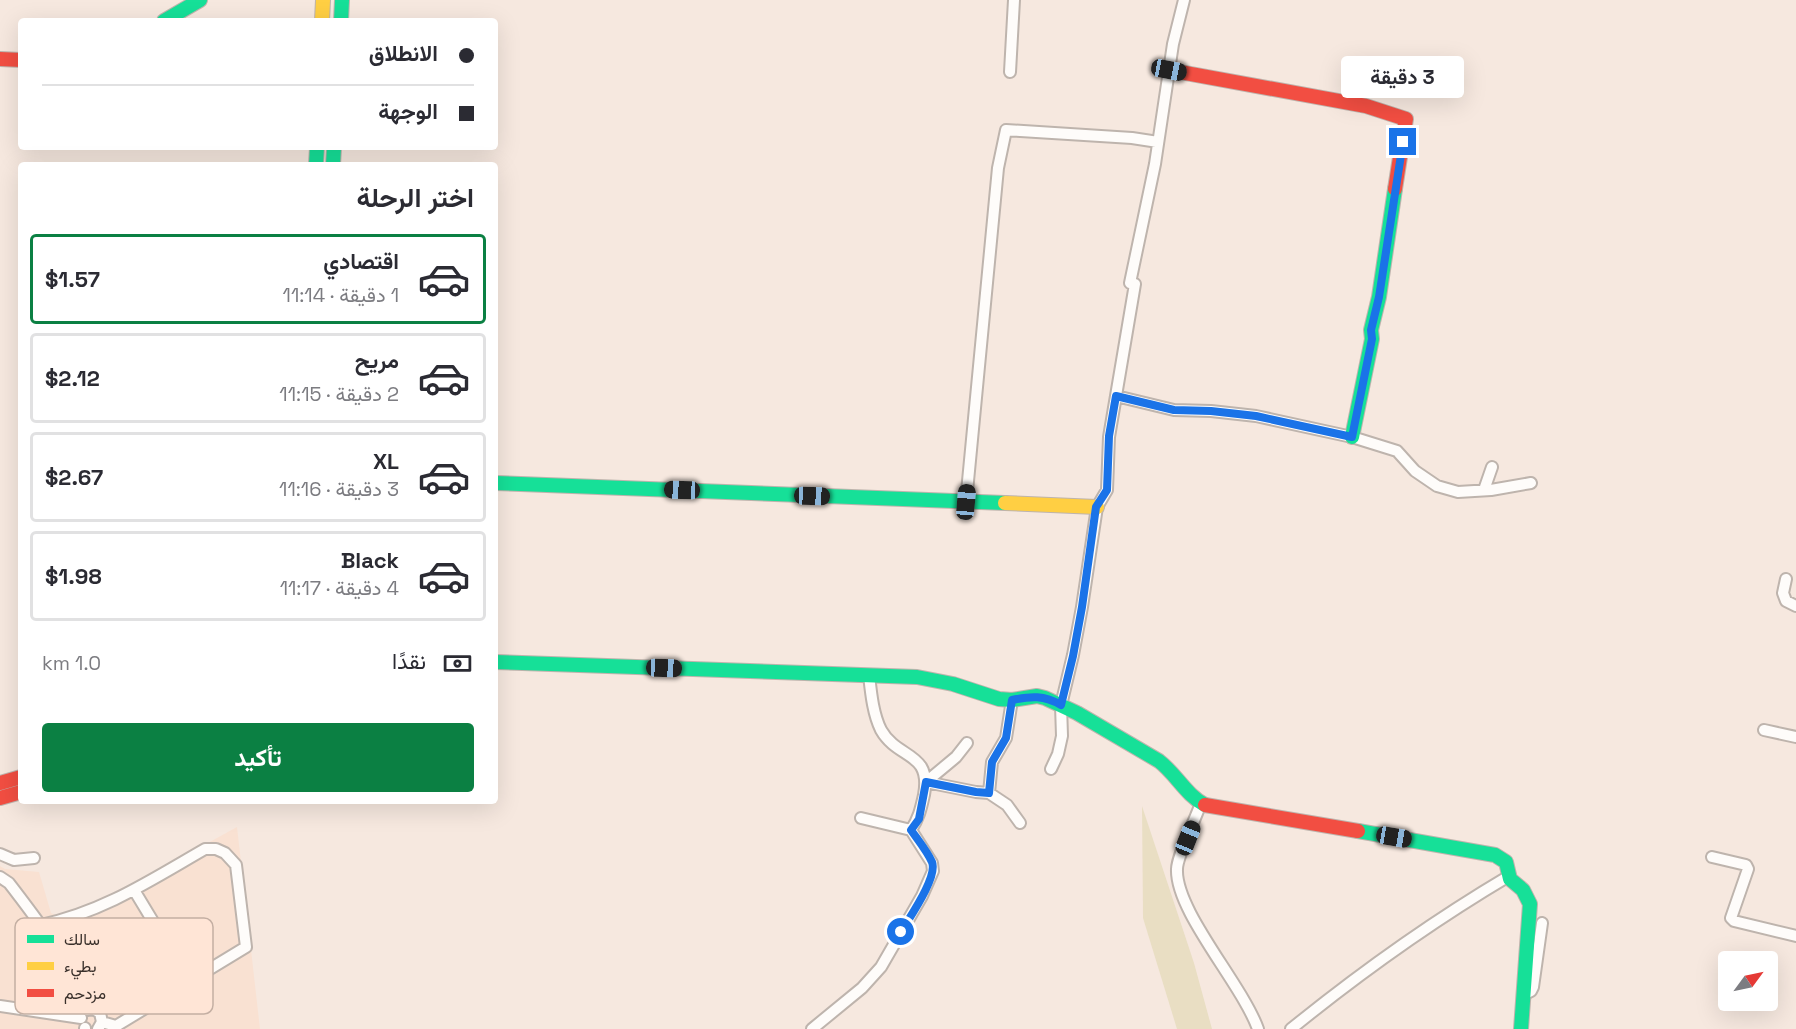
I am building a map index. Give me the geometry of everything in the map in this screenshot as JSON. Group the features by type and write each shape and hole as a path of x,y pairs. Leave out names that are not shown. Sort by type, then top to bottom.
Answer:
{"main road":[{"path":"169,18 200,0"},
{"path":"189,18 216,0"},
{"path":"322,18 323,0"},
{"path":"329,18 330,0"},
{"path":"334,18 335,0"},
{"path":"341,18 342,0"},
{"path":"0,58 18,60"},
{"path":"0,70 18,72"},
{"path":"1169,70 1366,106 1406,119 1379,297 1371,330 1372,339 1352,437"},
{"path":"498,483 1096,507"},
{"path":"498,662 929,678 999,699 1012,700 1037,696 1061,705 1157,760 1171,771 1189,795 1210,807 1495,855 1506,862 1509,876 1523,890 1530,904 1521,1029"},
{"path":"0,783 18,778"},
{"path":"0,798 18,793"}],"street":[{"path":"1010,72 1014,0"},
{"path":"1051,769 1058,754 1062,736 1061,705 1082,607 1096,507 1107,490 1109,436 1132,284 1173,44 1184,0"},
{"path":"966,502 998,168 1006,130 1132,138 1158,142"},
{"path":"1116,396 1174,410 1256,416 1352,437 1396,451 1414,471 1437,486 1458,492 1531,483"},
{"path":"1484,490 1492,466"},
{"path":"1786,579 1783,593 1786,601 1796,606"},
{"path":"869,675 872,698 882,731 924,770 926,782 919,819 911,830"},
{"path":"989,793 992,762 1006,738 1012,700"},
{"path":"1764,730 1796,737"},
{"path":"926,782 956,757 967,743"},
{"path":"926,782 989,793 1007,805 1020,823"},
{"path":"0,806 18,801"},
{"path":"1201,803 1177,867 1178,883 1186,903 1243,997 1258,1029"},
{"path":"812,1029 862,988 881,967 922,896 933,871 932,863 911,830 861,818"},
{"path":"72,918 92,911 134,890 205,849 216,849 236,865 246,947 213,967"},
{"path":"0,854 14,860 34,858"},
{"path":"1712,857 1746,865 1748,869 1740,898 1732,913 1731,918 1734,921 1796,936"},
{"path":"1291,1029 1342,988 1509,876"},
{"path":"0,877 9,883 36,918"},
{"path":"134,890 151,918"},
{"path":"1525,994 1531,992 1533,987 1542,923"},
{"path":"0,1006 15,1009"},
{"path":"40,1014 85,1023"},
{"path":"100,1027 116,1026 135,1014"}],"shaded area":[{"path":"1142,806 1194,963 1212,1029 1177,1029 1143,918"},
{"path":"237,827 260,1029 0,1029 0,866 5,869 39,872 51,913 62,918 88,909"}],"traffic: fast":[{"path":"169,18 200,0"},
{"path":"341,18 342,0"},
{"path":"316,162 317,150"},
{"path":"333,162 334,150"},
{"path":"1352,437 1372,339 1371,330 1379,297 1395,189"},
{"path":"498,483 1005,503"},
{"path":"498,662 917,677 953,684 999,699 1012,700 1037,696 1077,713 1159,761 1192,796 1205,805"},
{"path":"1358,831 1495,855 1506,862 1510,879 1523,890 1530,904 1521,1029"}],"traffic: slow":[{"path":"322,18 323,0"},
{"path":"1005,503 1097,507"}],"traffic: jam":[{"path":"0,59 18,60"},
{"path":"1169,70 1366,106 1406,119 1395,189"},
{"path":"0,783 18,778"},
{"path":"0,798 18,793"},
{"path":"1205,805 1358,831"}],"route":[{"path":"901,932 922,896 933,871 932,863 911,830 919,819 926,782 989,793 992,762 1006,738 1012,700 1037,696 1061,705 1082,607 1096,507 1107,490 1109,436 1116,396 1174,410 1256,416 1352,437 1372,339 1371,330 1379,297 1403,142"}]}
